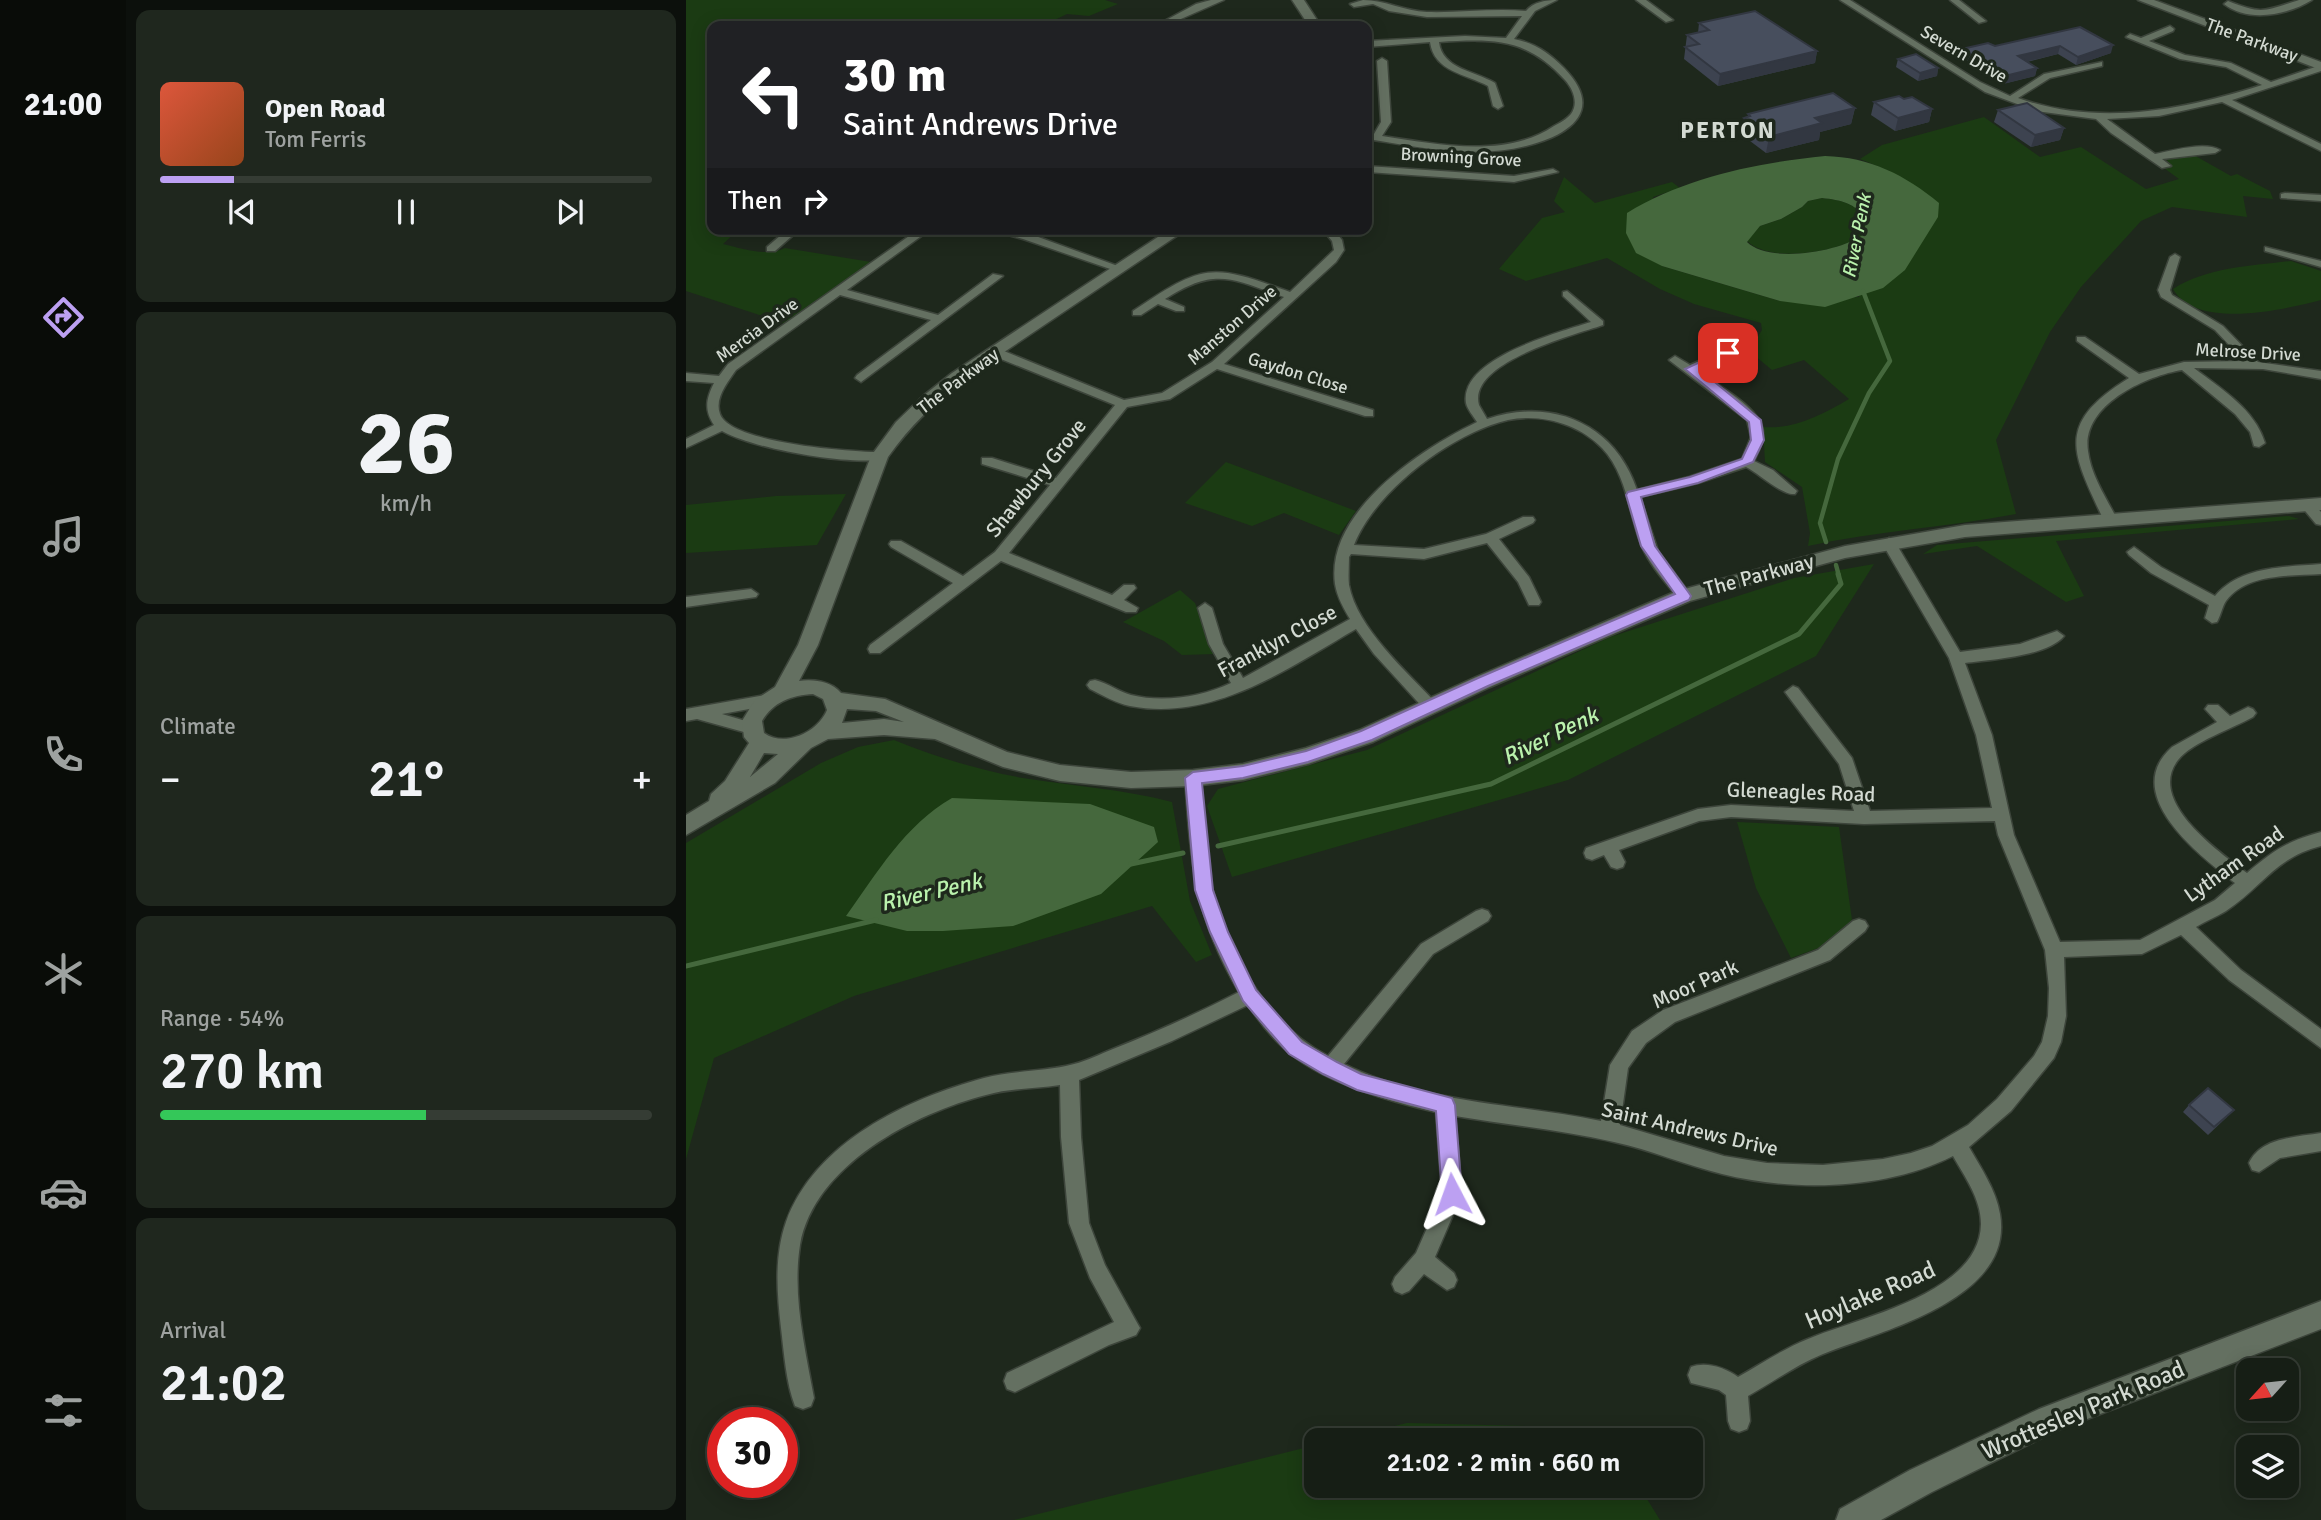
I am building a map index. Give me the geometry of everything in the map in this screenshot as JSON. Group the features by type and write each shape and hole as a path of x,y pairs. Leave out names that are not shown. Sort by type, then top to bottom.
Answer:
{"street":[{"path":"1186,0 1199,6"},
{"path":"1169,21 1199,6 1220,0"},
{"path":"1298,0 1312,21"},
{"path":"1354,4 1373,0 1385,8 1420,13 1501,11 1527,14"},
{"path":"1508,41 1527,14 1538,5 1553,0"},
{"path":"1640,0 1667,18 1652,19"},
{"path":"1848,2 1870,0"},
{"path":"1954,0 1983,21"},
{"name":"The Parkway","path":"2144,0 2321,67"},
{"path":"2227,3 2250,15 2259,15 2308,0"},
{"name":"Severn Drive","path":"1848,2 1993,92 2046,109 2098,116 2166,114 2225,100 2321,67"},
{"path":"2141,41 2170,32"},
{"path":"2130,37 2183,57 2228,65 2271,85"},
{"path":"1434,41 1434,51 1441,62 1492,85 1499,106"},
{"path":"1372,44 1508,41 1533,48 1565,75 1578,93 1579,105 1575,116 1541,138 1501,148 1460,150 1372,137"},
{"path":"1372,136 1386,122 1382,61"},
{"path":"2011,99 2047,76 2086,67 2098,69"},
{"path":"2225,100 2321,148"},
{"path":"2098,116 2114,131 2166,166"},
{"path":"1451,175 1460,150"},
{"path":"2154,157 2190,150 2215,150"},
{"name":"Browning Grove","path":"1372,171 1514,179 1550,177"},
{"path":"2285,196 2321,198"},
{"path":"771,249 788,235"},
{"name":"Mercia Drive","path":"719,428 711,420 707,401 710,391 732,367 918,235"},
{"path":"1021,235 1120,269"},
{"name":"The Parkway","path":"774,696 808,645 880,456 902,426 929,399 995,352 1171,235"},
{"name":"Manston Drive","path":"1123,404 1175,393 1216,365 1339,250 1337,240 1332,235"},
{"path":"2269,249 2321,264"},
{"path":"2175,257 2164,290 2167,297 2219,328 2255,366"},
{"path":"1137,313 1185,282 1213,274 1227,275 1292,296"},
{"path":"861,378 997,276"},
{"path":"841,292 940,319"},
{"path":"1484,424 1472,408 1470,397 1478,378 1493,365 1515,354 1599,323 1567,295"},
{"path":"1157,300 1180,309"},
{"path":"2081,339 2137,378"},
{"path":"1691,369 1747,344"},
{"path":"995,352 1123,404"},
{"path":"1633,495 1693,480 1747,462 1758,440 1755,420 1691,369 1675,360"},
{"name":"Gaydon Close","path":"1216,365 1369,413"},
{"path":"2184,366 2247,416 2258,432 2259,443"},
{"name":"Melrose Drive","path":"2111,521 2080,448 2086,427 2098,406 2137,378 2184,366 2255,366 2321,375"},
{"path":"686,377 719,380"},
{"name":"Shawbury Grove","path":"875,649 1000,555 1123,404"},
{"path":"1431,707 1358,621 1342,586 1341,569 1350,534 1395,482 1431,453 1470,429 1522,415 1552,418 1579,426 1598,438 1610,449 1626,474 1648,546 1684,596"},
{"path":"686,444 719,428 737,436 805,450 856,457 880,456"},
{"path":"987,461 1059,483"},
{"path":"1747,462 1768,473 1790,491"},
{"name":"The Parkway","path":"835,700 878,704 1003,759 1060,774 1131,780 1193,778 1243,772 1308,756 1431,707 1684,596 1844,552 1965,531 2317,510"},
{"path":"1346,549 1424,554 1490,538 1528,520"},
{"path":"1490,538 1524,580 1534,601"},
{"name":"Saint Andrews Drive","path":"1193,778 1204,890 1219,932 1249,996 1296,1048 1330,1068 1357,1082 1446,1105 1609,1132 1741,1169 1783,1174 1852,1173 1917,1160 1957,1144 2001,1111 2046,1053 2055,1032 2057,967 2054,950 2000,814 1984,735 1956,658 1889,543"},
{"path":"896,544 962,582"},
{"path":"2134,552 2156,570 2215,602"},
{"path":"1000,555 1131,608"},
{"path":"2212,618 2215,602 2222,592 2245,579 2321,569"},
{"path":"1114,601 1129,588"},
{"path":"686,602 751,594"},
{"path":"722,615 723,598"},
{"path":"1205,608 1216,644 1240,686"},
{"name":"Franklyn Close","path":"1094,685 1122,698 1164,705 1217,697 1358,621"},
{"path":"1956,658 2011,653 2040,646 2057,636"},
{"path":"808,645 815,687"},
{"path":"692,714 815,687 824,690 835,700 836,715 823,732 804,743 767,777 694,821"},
{"path":"1793,692 1846,762 1864,818"},
{"path":"694,821 733,787 755,735 755,714 774,696"},
{"path":"2213,709 2229,724"},
{"path":"2247,882 2205,851 2181,824 2167,806 2163,786 2165,769 2173,754 2248,713"},
{"path":"692,714 755,735 780,748 804,743"},
{"name":"The Parkway","path":"823,732 884,727 943,734"},
{"name":"Gleneagles Road","path":"1617,862 1600,850 1698,815 1731,811 1864,818 2000,814"},
{"name":"Lytham Road","path":"2054,950 2142,947 2221,905 2282,853 2297,845 2321,839"},
{"path":"1330,1068 1427,949 1482,916"},
{"name":"Moor Park","path":"1609,1132 1619,1065 1639,1037 1669,1016 1824,955 1859,926"},
{"path":"2184,926 2235,975 2321,1040"},
{"path":"803,1398 788,1281 795,1225 807,1196 830,1170 885,1128 954,1097 986,1086 1069,1074 1174,1034 1249,996"},
{"path":"1015,1381 1105,1336 1129,1328 1097,1271 1079,1223 1071,1137 1069,1074"},
{"path":"1402,1284 1423,1260 1452,1194 1446,1105"},
{"path":"2259,1163 2275,1150 2321,1142"},
{"name":"Hoylake Road","path":"1737,1390 1815,1346 1944,1295 1969,1276 1986,1250 1991,1226 1982,1190 1957,1144"},
{"path":"1423,1260 1447,1280"},
{"name":"Wrottesley Park Road","path":"1851,1520 1922,1481 2049,1419 2321,1315"},
{"path":"1699,1375 1724,1380 1737,1390 1739,1421"}],"shaded area":[{"path":"686,0 1105,0 1118,4 1089,16 1067,14 1052,21 707,21 707,235 733,235 723,244 747,250 770,252 785,248 871,262 784,323 686,291"},
{"path":"1984,117 2040,157 2081,147 2146,189 2179,179 2164,168 2172,167 2166,159 2192,154 2231,176 2237,174 2270,191 2273,199 2243,196 2247,217 2172,207 2141,221 2081,287 2050,332 1996,440 2016,514 1808,546 1810,533 1802,487 1765,462 1763,427 1797,423 1849,399 1804,360 1772,370 1749,351 1762,330 1761,323 1694,304 1660,289 1607,258 1526,281 1499,269 1542,218 1565,212 1554,201 1564,177 1595,203 1672,182 1680,188 1653,197 1662,266 1780,301 1859,297 1889,171 1860,159 1882,145"},
{"path":"1822,198 1841,201 1857,209 1866,219 1864,234 1839,246 1806,253 1772,252 1747,241 1760,226 1781,219 1808,201"},
{"path":"2291,261 2321,271 2321,300 2264,312 2220,313 2184,302 2173,289 2215,272"},
{"path":"1226,462 1356,511 1339,535 1284,513 1252,526 1185,503"},
{"path":"846,494 817,545 686,553 686,505 776,496"},
{"path":"2289,516 2299,519 2056,541 2084,596 2066,602 1977,546 1923,554 1937,545"},
{"path":"1874,564 1816,656 1568,780 1232,877 1207,806 1218,789 1367,750 1610,637 1794,578"},
{"path":"1180,590 1195,603 1215,654 1182,655 1164,641 1123,622"},
{"path":"894,740 957,762 1006,775 1172,802 1190,901 1212,955 1196,962 1152,906 854,996 714,1058 686,1159 686,843 821,763 858,747"},
{"path":"1737,822 1839,827 1852,920 1824,946 1791,958 1756,888"},
{"path":"1407,1423 1604,1428 1386,1428"},
{"path":"1304,1448 1304,1498 1646,1498 1660,1520 1014,1520"}],"water":[{"path":"1841,157 1872,164 1900,176 1939,203 1938,217 1905,270 1883,288 1825,307 1780,301 1662,266 1636,253 1626,233 1627,213 1673,190 1723,174 1799,159","holes":["1822,198 1841,201 1857,209 1866,219 1864,234 1839,246 1805,253 1771,253 1757,249 1747,242 1760,226 1781,219 1808,201"]},
{"path":"952,798 1090,804 1154,827 1158,842 1101,894 1013,926 907,931 846,916 906,836 935,809"}],"building":[{"path":"1755,11 1817,51 1720,74 1685,47 1699,44 1687,35 1709,30 1699,23"},
{"path":"2080,27 2113,45 2078,57 2060,46 2018,56 2037,68 2005,76 1962,49 1988,43 1995,46"},
{"path":"1916,54 1938,68 1920,73 1898,59"},
{"path":"1833,93 1855,108 1815,118 1822,123 1769,137 1744,118 1750,116 1748,114"},
{"path":"1899,96 1904,99 1912,97 1932,109 1898,118 1874,102"},
{"path":"2027,103 2064,128 2035,135 1998,110"},
{"path":"2208,1088 2234,1110 2214,1127 2189,1105"}],"waterway":[{"name":"River Penk","path":"1826,542 1820,523 1838,459 1869,393 1890,361 1863,291"},
{"name":"River Penk","path":"1836,565 1839,576"},
{"name":"River Penk","path":"1218,846 1491,784 1799,634 1841,584 1838,574"},
{"name":"River Penk","path":"1131,864 1183,853"},
{"name":"River Penk","path":"686,966 876,920"}],"district":[{"name":"PERTON","path":"1728,130"}],"route":[{"path":"1452,1194 1446,1105 1357,1082 1330,1068 1296,1048 1249,996 1219,932 1204,890 1200,872 1193,778 1243,772 1308,756 1366,736 1483,682 1684,596 1648,546 1633,495 1693,480 1747,462 1758,440 1755,420 1691,369 1728,353"}]}
